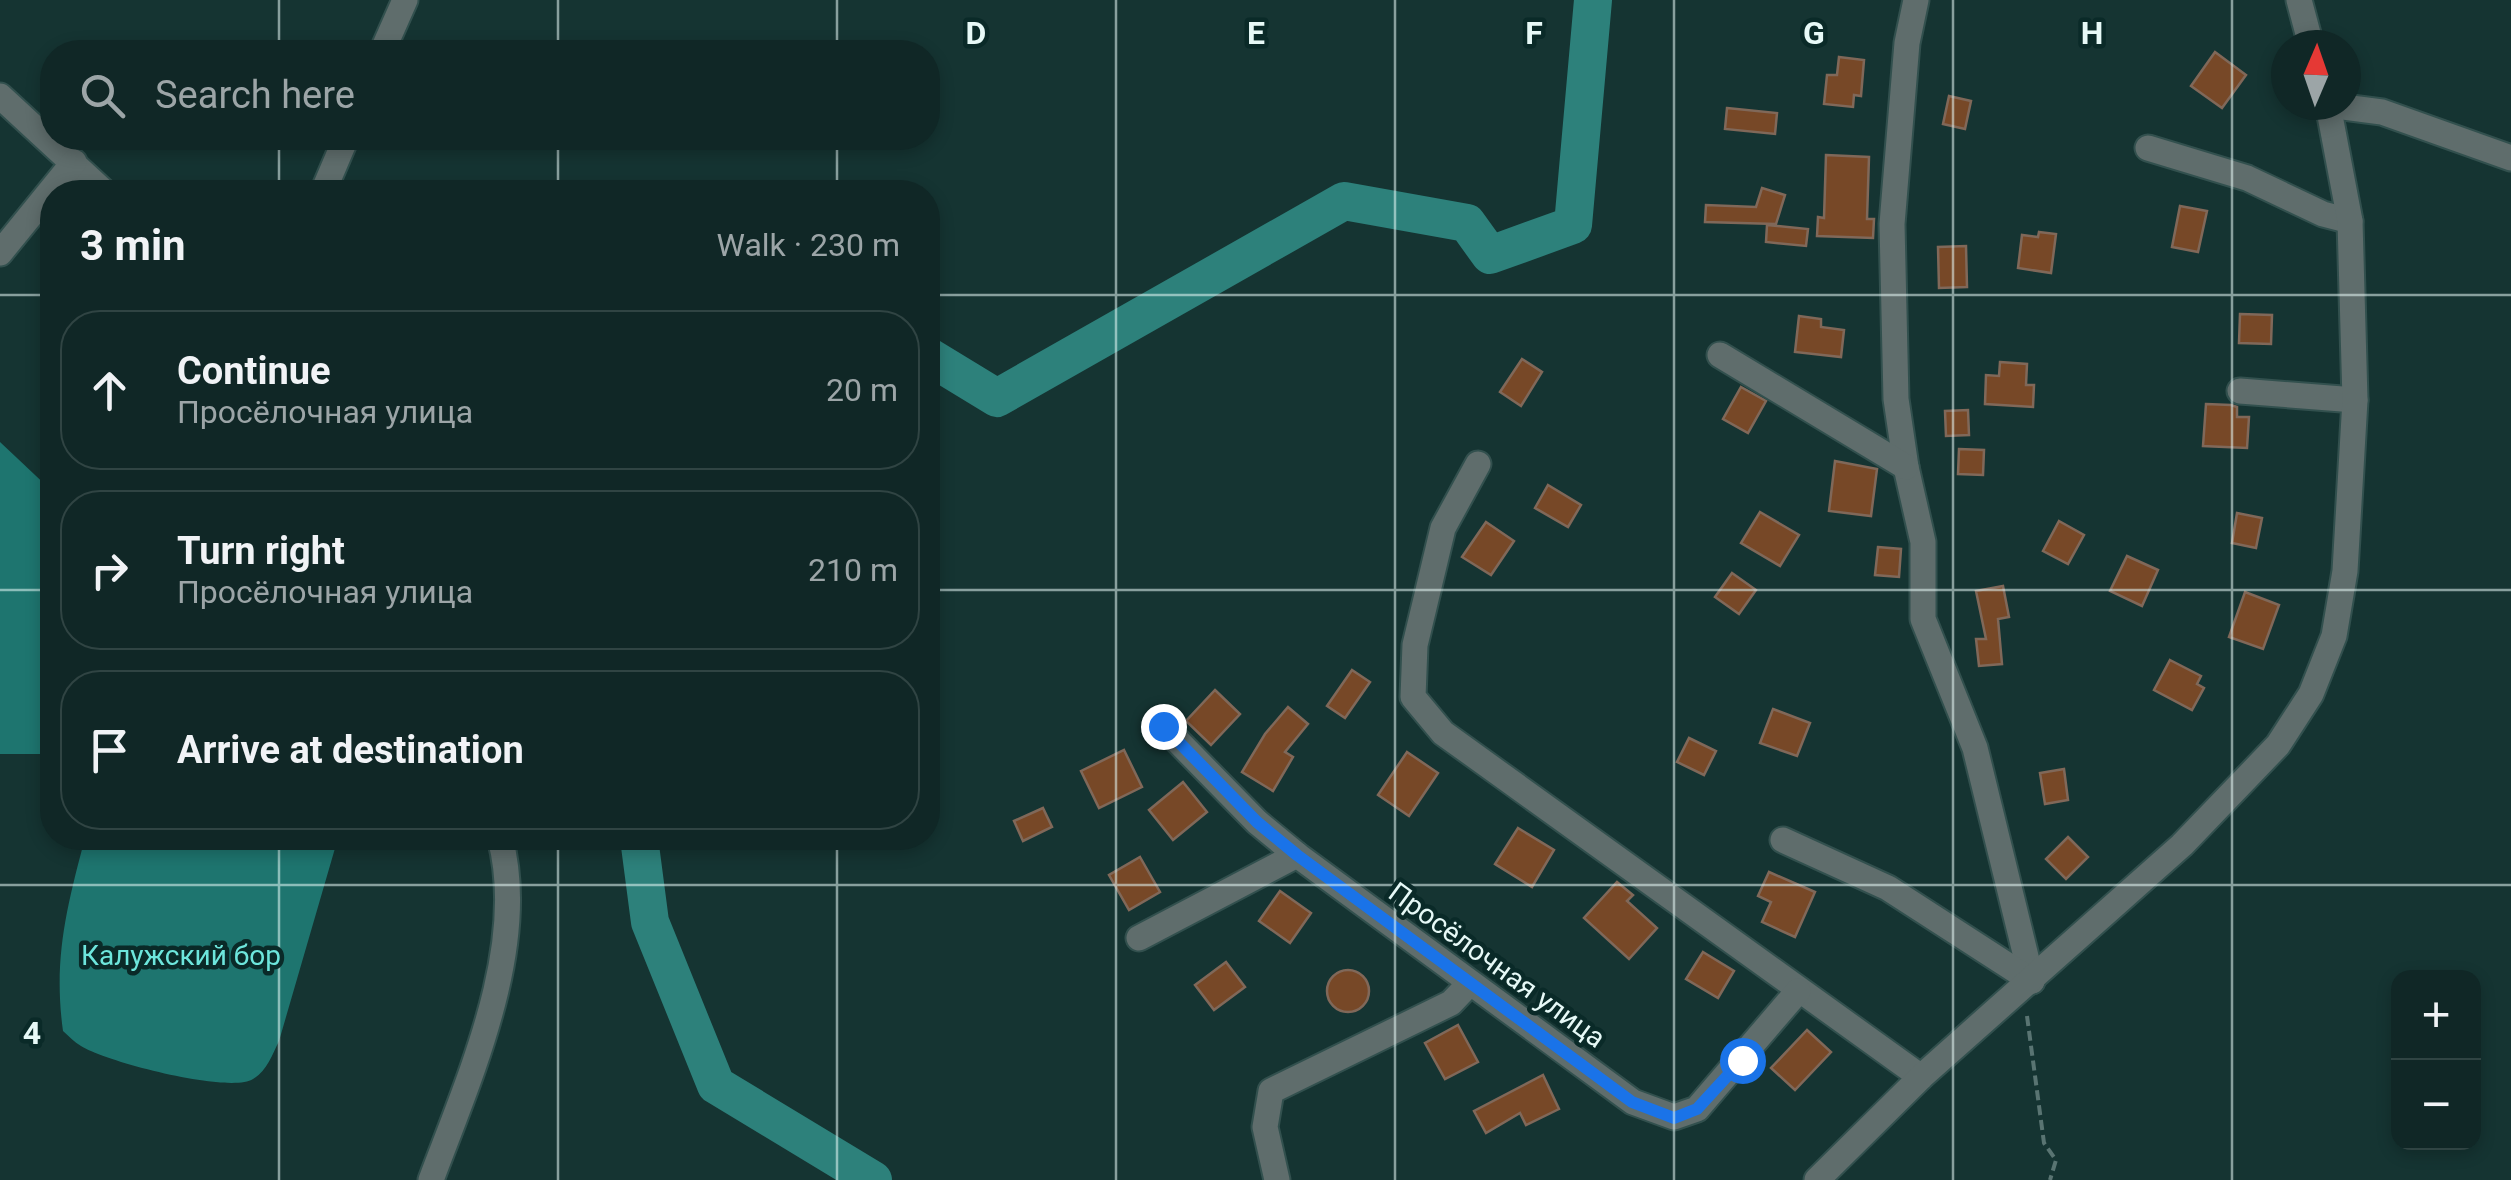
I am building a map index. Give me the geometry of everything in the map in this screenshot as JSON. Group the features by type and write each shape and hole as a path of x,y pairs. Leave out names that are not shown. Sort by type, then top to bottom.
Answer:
{"street":[{"path":"387,40 404,0"},
{"path":"1916,0 1907,43 1892,224 1896,399 1923,542 1923,619 1975,748 2032,981"},
{"path":"2299,0 2307,30"},
{"path":"0,96 40,132"},
{"path":"2361,109 2382,112 2511,158"},
{"path":"1817,1180 1921,1077 2032,981 2230,798 2278,746 2311,694 2334,636 2345,570 2355,400 2350,221 2331,120"},
{"path":"2148,148 2247,178 2323,214 2350,221"},
{"path":"61,150 92,180"},
{"path":"328,180 341,150"},
{"path":"59,180 74,162"},
{"path":"0,253 40,204"},
{"path":"1720,355 1906,467"},
{"path":"2240,391 2355,400"},
{"path":"1478,464 1443,528 1416,644 1413,697 1443,733 1921,1077"},
{"name":"Просёлочная улица","path":"1163,726 1257,822 1297,855 1632,1102 1674,1118 1697,1109 1798,991"},
{"path":"1782,840 1888,888 2032,981"},
{"path":"432,1180 493,998 506,942 509,884 502,850"},
{"path":"1139,938 1297,855"},
{"path":"1277,1180 1265,1127 1272,1091 1451,1003 1470,983"}],"path":[{"path":"2032,981 2026,1021 2044,1143 2056,1160 2050,1180"}],"green space":[{"path":"0,442 40,480 40,754 0,754"},
{"name":"Калужский бор","path":"82,850 335,850 279,1041 258,1076 240,1083 195,1079 140,1067 95,1053 63,1031 60,980 67,910"}],"building":[{"path":"2215,52 2246,75 2222,108 2191,86"},
{"path":"1839,57 1864,60 1861,96 1854,95 1853,107 1824,104 1827,75 1837,75"},
{"path":"1949,96 1971,101 1965,129 1943,124"},
{"path":"1727,108 1777,113 1775,134 1725,129"},
{"path":"1826,155 1869,157 1867,219 1874,219 1873,238 1817,236 1818,217 1824,218"},
{"path":"1762,188 1785,195 1776,224 1705,222 1706,205 1756,207"},
{"path":"2180,206 2207,211 2198,252 2172,247"},
{"path":"1767,225 1808,229 1806,246 1766,242"},
{"path":"2039,232 2056,234 2051,273 2018,268 2022,235 2038,237"},
{"path":"1966,246 1967,287 1939,288 1938,247"},
{"path":"2240,314 2272,315 2271,344 2239,343"},
{"path":"1799,316 1821,319 1821,327 1844,330 1841,357 1795,352"},
{"path":"1522,359 1542,372 1521,406 1500,392"},
{"path":"2000,362 2027,364 2026,385 2034,385 2033,407 1985,404 1986,375 1999,376"},
{"path":"1741,387 1766,401 1748,433 1723,419"},
{"path":"2206,404 2231,405 2237,407 2237,417 2249,417 2247,448 2203,446"},
{"path":"1968,410 1969,435 1946,436 1945,411"},
{"path":"1959,449 1984,450 1983,475 1958,474"},
{"path":"1835,461 1877,469 1871,516 1829,511"},
{"path":"1548,485 1581,505 1568,527 1535,508"},
{"path":"1760,512 1799,535 1780,566 1741,543"},
{"path":"2237,513 2262,518 2256,548 2232,543"},
{"path":"2059,521 2084,535 2068,564 2043,551"},
{"path":"1486,522 1514,541 1491,575 1462,557"},
{"path":"1878,547 1901,549 1899,577 1875,575"},
{"path":"2127,556 2158,570 2142,606 2110,591"},
{"path":"1732,573 1756,590 1739,614 1715,597"},
{"path":"2003,586 2009,617 1998,619 2002,664 1979,666 1976,639 1986,639 1976,591"},
{"path":"2245,592 2279,605 2263,649 2229,637"},
{"path":"2170,660 2201,676 2197,684 2204,688 2192,710 2154,690"},
{"path":"1352,670 1370,682 1345,718 1327,706"},
{"path":"1215,690 1240,714 1211,745 1186,721"},
{"path":"1288,707 1308,724 1285,752 1293,757 1273,791 1242,772 1265,734"},
{"path":"1773,709 1810,723 1797,756 1760,743"},
{"path":"1689,738 1716,751 1704,775 1677,762"},
{"path":"1124,750 1142,787 1099,808 1081,771"},
{"path":"1407,752 1438,773 1409,816 1378,795"},
{"path":"2064,769 2068,800 2045,804 2040,773"},
{"path":"1183,782 1207,812 1173,840 1149,810"},
{"path":"1043,808 1052,827 1023,841 1014,821"},
{"path":"1518,828 1554,850 1532,887 1495,864"},
{"path":"2068,837 2088,857 2066,879 2046,859"},
{"path":"1140,857 1160,892 1129,910 1109,875"},
{"path":"1769,872 1815,892 1795,937 1762,922 1771,902 1758,896"},
{"path":"1617,882 1633,895 1627,901 1657,928 1629,959 1584,918"},
{"path":"1280,891 1311,913 1290,943 1259,921"},
{"path":"1703,952 1734,971 1718,998 1686,979"},
{"path":"1226,962 1245,987 1214,1010 1195,985"},
{"path":"1348,970 1363,976 1369,991 1363,1006 1348,1012 1333,1006 1327,991 1333,976"},
{"path":"1458,1025 1478,1062 1445,1079 1425,1043"},
{"path":"1807,1030 1831,1052 1795,1090 1771,1068"},
{"path":"1543,1075 1559,1109 1526,1125 1520,1113 1486,1133 1474,1111"}],"waterway":[{"path":"940,363 997,398 1344,201 1467,223 1490,255 1573,225 1593,0"},
{"path":"641,850 650,922 716,1085 873,1180"}],"route":[{"path":"1163,726 1257,822 1297,855 1632,1102 1674,1118 1697,1109 1742,1060"}]}
